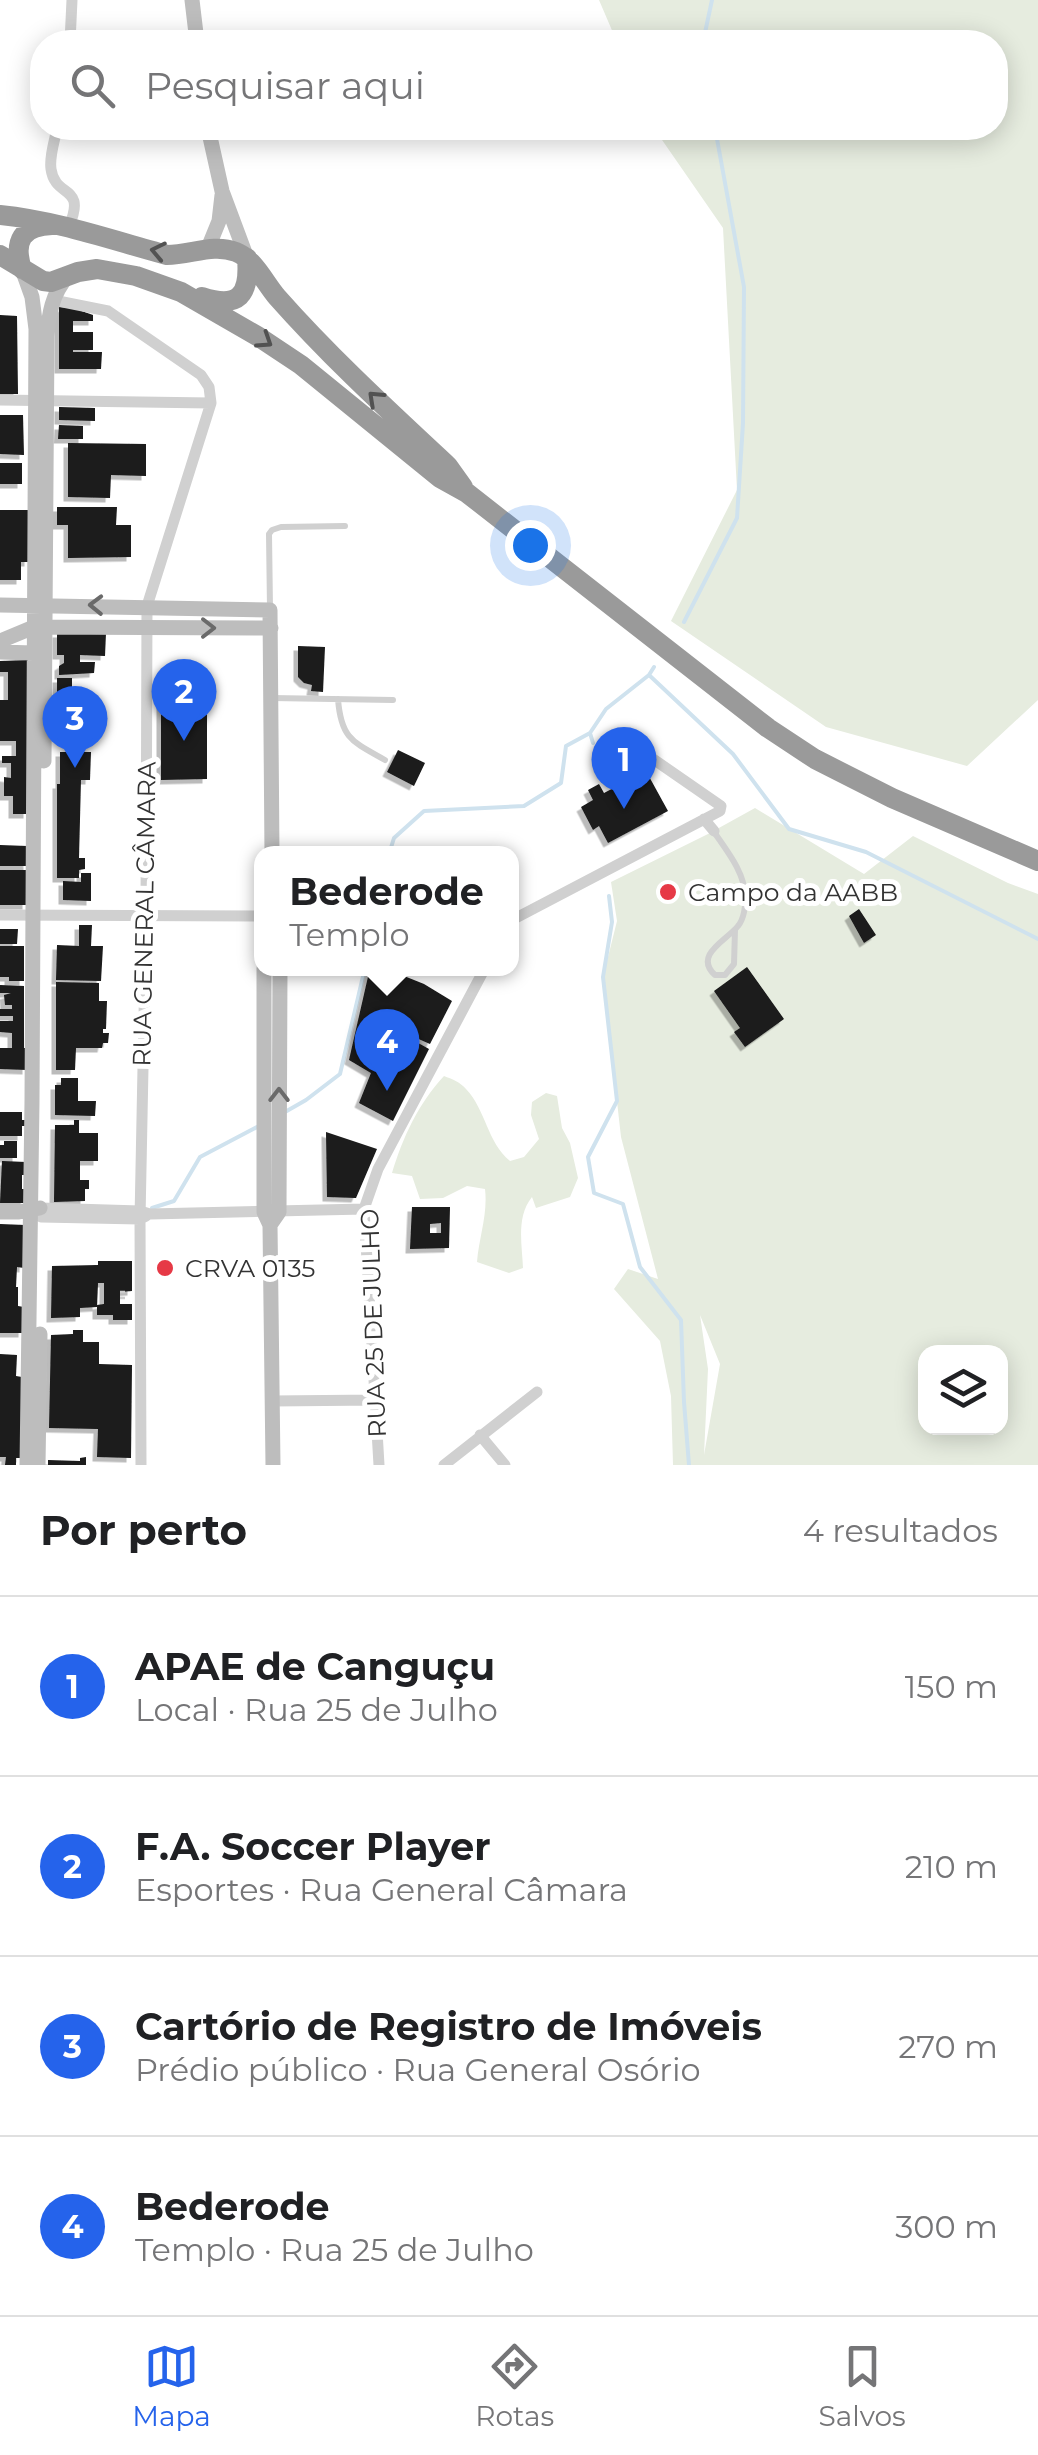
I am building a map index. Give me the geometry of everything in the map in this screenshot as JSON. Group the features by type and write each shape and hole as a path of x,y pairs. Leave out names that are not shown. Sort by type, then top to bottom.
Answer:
{"highway":[{"path":"0,215 69,226 167,254 208,248 238,252 313,337 448,466 467,492"},
{"path":"22,269 18,250 26,232 46,224 69,226"},
{"path":"0,255 43,281 68,278 86,270 116,272 222,303 232,302 246,286 247,258"},
{"path":"181,292 301,365 440,478 467,492 768,728 815,759 892,798 1038,861"}],"main road":[{"path":"192,0 196,30"},
{"path":"211,140 222,191 247,258"},
{"path":"208,248 219,222 222,191"},
{"path":"22,269 35,315 41,401"},
{"path":"27,1465 39,915 41,401 53,300 68,278"},
{"path":"0,605 270,610 272,846"},
{"path":"39,627 33,653 39,915"},
{"path":"0,641 39,627 271,628"},
{"path":"0,652 33,653"},
{"path":"265,976 272,1046 273,1465"},
{"path":"272,1046 279,976"},
{"path":"0,1212 33,1212"},
{"path":"33,1212 38,1465"}],"street":[{"path":"71,30 72,0"},
{"path":"55,140 51,172 76,203 69,226"},
{"path":"0,400 211,403 209,387 201,376 108,311 53,300"},
{"name":"RUA GENERAL CÂMARA","path":"142,1465 146,606 211,403"},
{"path":"519,916 720,811 720,806 643,752"},
{"path":"704,819 714,831"},
{"path":"0,915 254,916"},
{"name":"RUA 25 DE JULHO","path":"379,1465 364,1209 378,1169 481,976"},
{"path":"33,1212 271,1217 364,1209"},
{"path":"444,1465 537,1392"},
{"path":"272,1401 377,1400"},
{"path":"480,1435 505,1465"}],"lane":[{"path":"270,610 272,530 345,526"},
{"path":"271,698 393,700"},
{"path":"338,699 340,722 353,742 385,760"},
{"path":"714,831 744,882 746,900 741,923 713,950 707,962 715,975 724,975 734,964 734,930"}],"path":[{"path":"132,1292 120,1295 132,1298"}],"shaded area":[{"path":"599,0 1038,0 1038,700 967,766 826,727 671,621 737,490 723,228 662,140 1008,140 1008,30 612,30"},
{"path":"755,808 864,874 913,836 1038,894 1038,1465 673,1465 671,1396 660,1341 614,1289 628,1269 658,1279 621,1137 603,977 617,921 611,882","holes":["700,1315 720,1364 704,1455 708,1369"]},
{"path":"444,1076 461,1084 473,1097 496,1145 510,1161 524,1157 539,1139 531,1115 532,1102 546,1093 557,1096 562,1128 570,1143 578,1178 570,1197 536,1208 532,1197 527,1205 521,1231 523,1268 509,1273 477,1262 485,1189 467,1186 443,1198 420,1199 412,1176 392,1173 412,1122"}],"building":[{"path":"59,307 93,315 93,321 73,321 73,332 93,332 93,350 73,352 102,352 101,369 59,369"},
{"path":"0,315 17,316 18,394 0,394"},
{"path":"59,407 95,408 95,421 59,420"},
{"path":"0,415 23,415 24,455 0,454"},
{"path":"59,425 83,426 83,439 58,439"},
{"path":"68,443 146,444 146,476 111,475 110,498 68,497"},
{"path":"0,463 22,463 22,484 0,484"},
{"path":"57,507 117,507 116,525 131,525 131,557 68,558 68,525 57,525"},
{"path":"0,510 29,510 29,562 21,562 21,580 0,580"},
{"path":"57,633 106,633 105,656 80,655 80,662 95,662 94,673 59,675 64,655 57,655"},
{"path":"298,646 325,647 323,692 311,691 312,685 298,677"},
{"path":"28,660 28,814 13,814 13,796 4,796 4,777 11,778 11,763 2,763 2,756 16,756 16,741 0,741 0,700 8,700 8,672 0,672 0,661"},
{"path":"57,678 72,678 72,705 101,705 100,727 57,727"},
{"path":"207,702 207,779 161,780 161,703"},
{"path":"398,750 425,763 414,786 387,772"},
{"path":"60,752 91,752 90,780 81,780 79,858 85,858 85,869 79,870 79,878 57,878"},
{"path":"646,771 668,811 608,843 599,826 593,830 581,807 593,800 588,790 599,784 604,793"},
{"path":"0,845 27,846 28,866 0,866"},
{"path":"0,870 27,870 27,905 0,905"},
{"path":"81,873 91,873 91,901 63,900 63,881 81,882"},
{"path":"859,909 876,935 864,943 849,916"},
{"path":"79,925 92,925 91,946 103,946 101,981 56,980 57,945 79,946"},
{"path":"0,929 18,929 17,944 0,944"},
{"path":"0,946 24,946 24,981 0,977"},
{"path":"747,967 784,1019 745,1047 734,1032 740,1028 714,991"},
{"path":"368,976 404,976 452,1001 430,1044 382,1023 429,1049 393,1121 359,1103 371,1073 349,1060"},
{"path":"56,982 99,983 99,1001 107,1001 103,1033 109,1033 108,1043 103,1043 102,1048 76,1048 75,1070 56,1070"},
{"path":"0,985 24,986 27,1070 0,1069 0,1048 12,1048 12,1033 0,1032 0,1021 13,1021 13,1016 0,1016 0,1009 12,1009 12,1005 5,1005 4,995 11,993 0,993"},
{"path":"61,1078 78,1078 78,1101 96,1101 95,1116 55,1115 55,1085 61,1085"},
{"path":"0,1112 22,1112 22,1136 0,1136"},
{"path":"74,1120 79,1120 79,1133 98,1133 98,1161 80,1161 80,1180 89,1180 85,1201 54,1202 55,1125 74,1125"},
{"path":"326,1132 377,1149 356,1198 327,1197"},
{"path":"4,1141 17,1141 17,1158 0,1158"},
{"path":"2,1161 26,1162 26,1175 22,1175 25,1203 0,1203"},
{"path":"412,1207 450,1207 449,1248 410,1249","holes":["441,1223 441,1233 430,1233 430,1224"]},
{"path":"0,1224 25,1225 24,1268 17,1267 16,1287 18,1306 24,1307 23,1333 0,1333"},
{"path":"132,1261 132,1291 120,1292 120,1304 132,1304 132,1320 97,1315 97,1307 80,1308 80,1317 51,1318 52,1266","holes":["98,1283 104,1283 104,1304 97,1305"]},
{"path":"73,1330 83,1330 83,1342 99,1342 99,1364 132,1365 131,1458 97,1457 98,1429 49,1428 51,1335 73,1334"},
{"path":"0,1354 17,1355 16,1376 22,1377 21,1458 16,1458 16,1465 5,1465 6,1457 0,1457"},
{"path":"86,1457 86,1465 48,1465 48,1460 80,1461"}],"waterway":[{"path":"706,30 712,0"},
{"path":"684,622 737,518 743,423 744,287 717,140"},
{"path":"654,667 649,675 733,754 789,829 866,852 1038,939"},
{"path":"593,743 590,733 606,709 649,675"},
{"path":"392,846 394,838 424,811 524,806 561,783 566,746 590,733"},
{"path":"609,896 612,922 603,977 617,1101 588,1157 594,1193 623,1204 640,1267 681,1320 689,1465"},
{"path":"285,1112 340,1074 363,976"},
{"path":"152,1208 174,1201 200,1157 259,1126"}],"place":[{"name":"F.A. Soccer Player","path":"184,741"},
{"name":"Cartório de Registro de Imóveis","path":"75,768"},
{"name":"APAE de Canguçu","path":"624,809"},
{"name":"Campo da AABB","path":"668,892"},
{"name":"Bederode","path":"387,1091"},
{"name":"CRVA 0135","path":"165,1268"}]}
